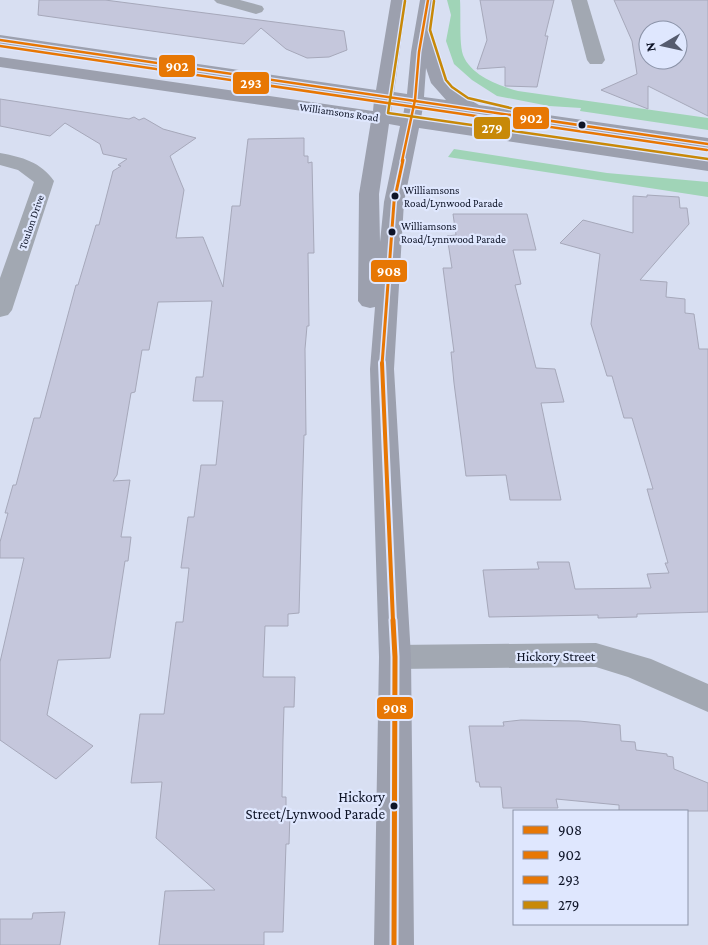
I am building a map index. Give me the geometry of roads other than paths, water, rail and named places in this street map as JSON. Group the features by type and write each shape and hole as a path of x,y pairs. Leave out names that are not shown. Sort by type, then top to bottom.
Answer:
{"main road":[{"path":"382,369 370,302 369,194 399,0"},
{"path":"394,945 395,658 382,369 394,202 413,111 428,0"},
{"path":"424,31 440,83 454,98 482,111"},
{"name":"Williamsons Road","path":"0,40 384,96 413,111 708,165"},
{"name":"Williamsons Road","path":"0,62 381,118 413,111 482,111 708,144"},
{"path":"251,77 364,79 381,75 389,69"}],"street":[{"path":"222,0 256,9"},
{"path":"578,0 596,60"},
{"name":"Toulon Drive","path":"0,159 18,162 35,171 44,182 0,310"},
{"name":"Hickory Street","path":"395,658 596,655 625,662 648,671 708,699"}],"place":[{"name":"Williamsons Road/Lynwood Parade","path":"395,196"},
{"name":"Williamsons Road/Lynnwood Parade","path":"392,232"},
{"name":"Hickory Street/Lynwood Parade","path":"394,806"}]}
